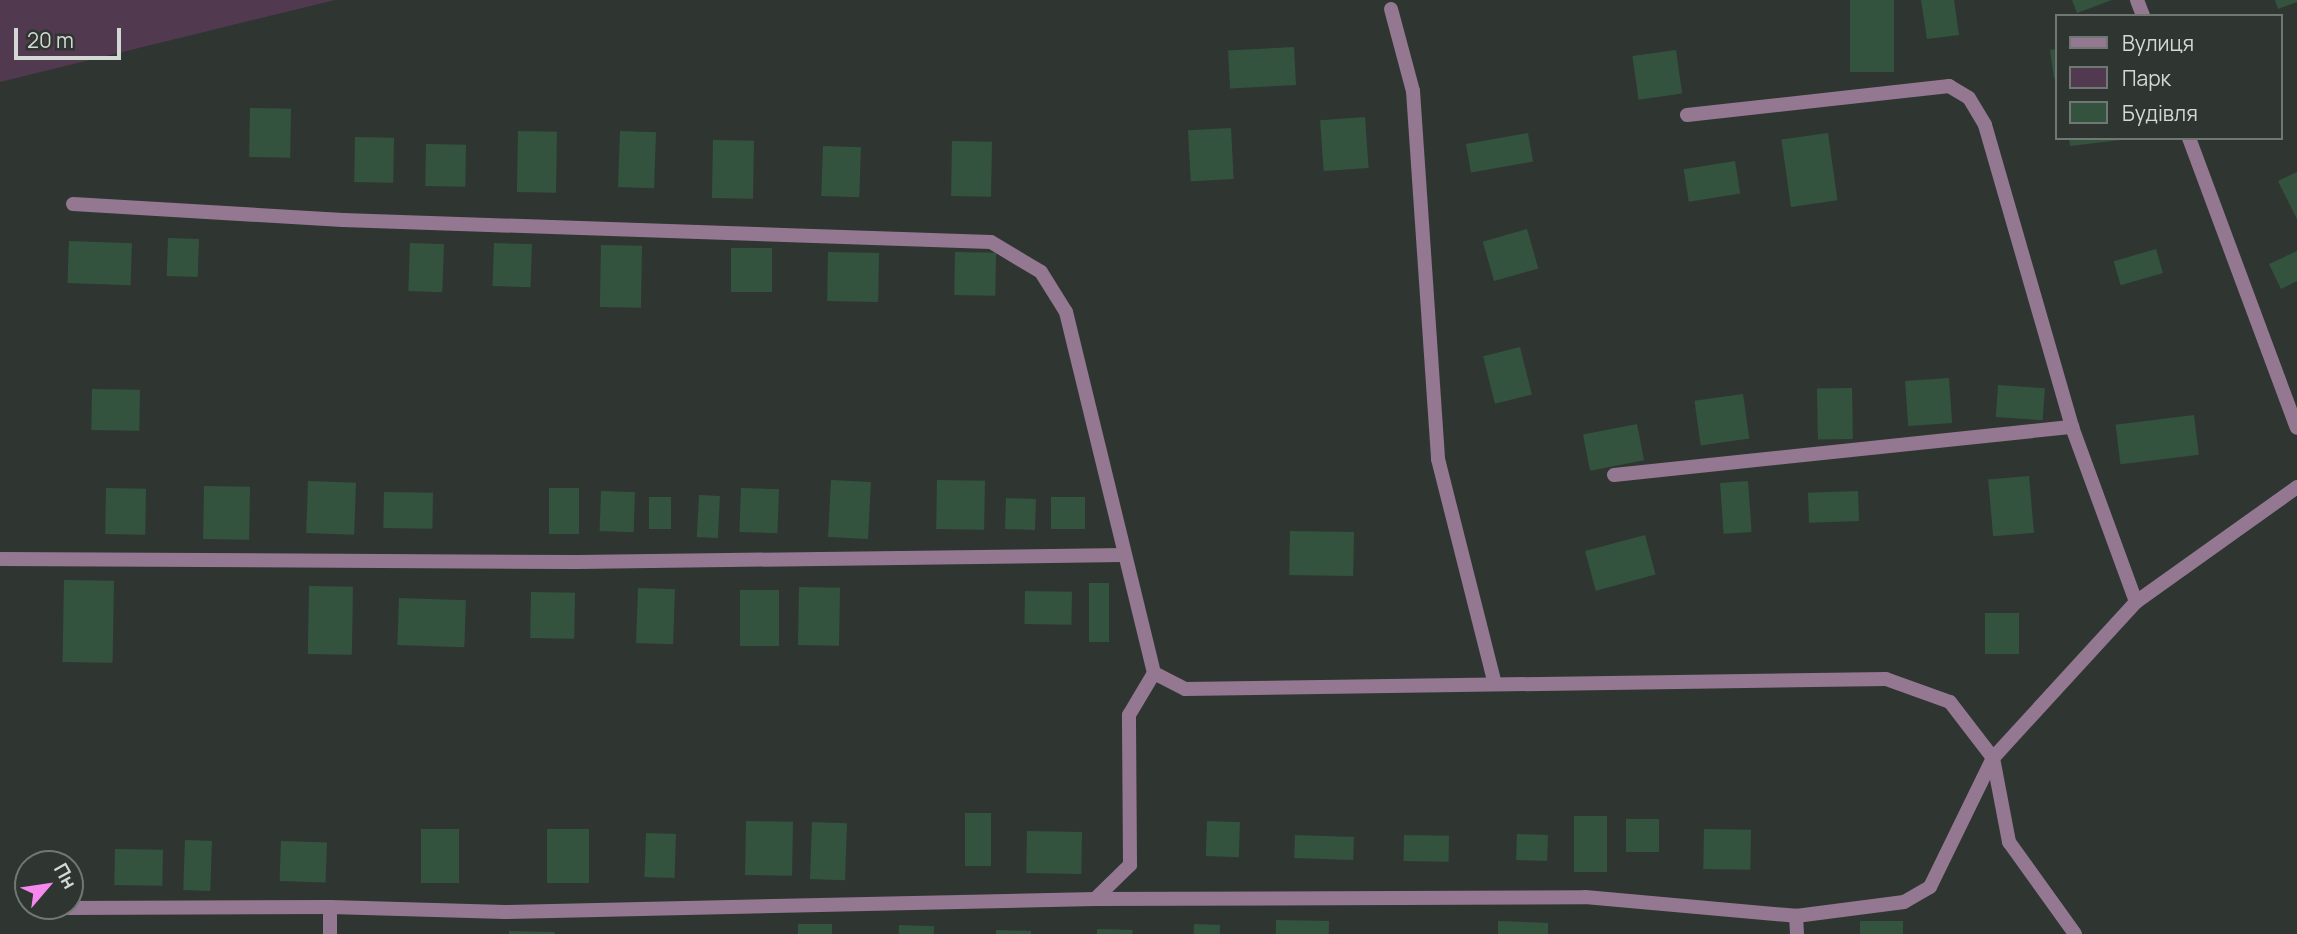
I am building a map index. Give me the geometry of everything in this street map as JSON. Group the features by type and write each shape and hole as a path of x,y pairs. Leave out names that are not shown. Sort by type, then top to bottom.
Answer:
{"street":[{"path":"1391,9 1413,91 1438,459 1495,684"},
{"path":"1687,115 1949,86 1969,98 1984,125 2072,427 2136,602"},
{"path":"2190,140 2297,428"},
{"path":"73,204 343,220 991,242 1041,272 1066,312 1123,555 1154,673 1129,715 1130,865 1095,899"},
{"path":"1614,475 2072,427"},
{"path":"84,908 330,907 505,912 1095,899 1585,897 1796,916 1904,902 1930,887 1993,758 2136,602 2297,487"},
{"path":"0,559 577,562 1123,555"},
{"path":"1154,673 1185,689 1886,679 1950,702 1993,758 2009,842 2075,934"},
{"path":"330,907 330,934"},
{"path":"1796,916 1797,934"}],"green space":[{"path":"0,0 335,0 0,82"}],"building":[{"path":"1850,0 1894,0 1894,72 1850,72"},
{"path":"1921,0 1954,0 1959,35 1927,39"},
{"path":"2072,0 2112,0 2077,13"},
{"path":"2275,0 2297,0 2297,2 2278,9"},
{"path":"1294,47 1296,85 1230,88 1228,50"},
{"path":"2056,49 2056,78 2054,78 2050,50"},
{"path":"1676,50 1682,94 1639,100 1632,56"},
{"path":"250,108 291,109 290,158 249,157"},
{"path":"1365,117 1369,168 1324,171 1320,120"},
{"path":"1231,128 1234,179 1191,181 1188,130"},
{"path":"518,131 557,132 556,193 517,192"},
{"path":"620,131 656,132 654,188 618,187"},
{"path":"1528,133 1533,162 1471,172 1466,144"},
{"path":"1828,133 1837,200 1791,207 1781,140"},
{"path":"355,137 394,138 393,183 354,182"},
{"path":"713,140 754,141 753,199 712,198"},
{"path":"2069,140 2121,140 2070,146"},
{"path":"952,141 992,142 991,197 951,196"},
{"path":"426,144 466,145 465,187 425,186"},
{"path":"823,146 861,147 859,197 821,196"},
{"path":"1735,161 1740,194 1689,202 1684,169"},
{"path":"2297,172 2297,219 2278,181"},
{"path":"1527,229 1538,268 1494,281 1483,242"},
{"path":"168,238 199,239 198,277 167,276"},
{"path":"69,241 132,243 130,285 68,283"},
{"path":"410,243 444,244 442,292 408,291"},
{"path":"494,243 532,244 530,287 492,286"},
{"path":"601,245 642,246 641,308 600,307"},
{"path":"731,248 772,248 772,292 731,292"},
{"path":"2156,249 2163,273 2121,285 2114,261"},
{"path":"2297,251 2297,281 2281,289 2269,264"},
{"path":"828,252 879,253 878,302 827,301"},
{"path":"955,252 996,253 995,296 954,295"},
{"path":"1520,347 1532,395 1495,404 1483,356"},
{"path":"1949,378 1952,423 1908,426 1905,381"},
{"path":"1998,385 2045,388 2043,420 1996,417"},
{"path":"1852,388 1853,439 1818,440 1817,389"},
{"path":"92,389 140,390 139,431 91,430"},
{"path":"1743,394 1749,439 1701,445 1694,401"},
{"path":"2194,415 2199,455 2120,464 2116,425"},
{"path":"1637,424 1644,460 1590,471 1583,434"},
{"path":"2029,476 2034,533 1993,536 1988,480"},
{"path":"831,480 871,482 868,539 828,537"},
{"path":"937,480 985,481 984,530 936,529"},
{"path":"308,481 356,483 354,535 306,533"},
{"path":"1748,481 1752,532 1724,534 1720,483"},
{"path":"204,486 250,487 249,540 203,539"},
{"path":"106,488 146,489 145,535 105,534"},
{"path":"549,488 579,488 579,534 549,534"},
{"path":"741,488 779,489 777,533 739,532"},
{"path":"601,491 635,492 634,532 600,531"},
{"path":"1858,491 1859,521 1809,523 1808,493"},
{"path":"384,492 433,493 432,529 383,528"},
{"path":"699,495 720,496 718,538 697,537"},
{"path":"649,497 671,497 671,529 649,529"},
{"path":"1051,497 1085,497 1085,529 1051,529"},
{"path":"1006,498 1036,499 1035,530 1005,529"},
{"path":"1290,531 1354,532 1353,576 1289,575"},
{"path":"1645,535 1656,575 1596,591 1585,551"},
{"path":"64,580 114,581 113,663 63,662"},
{"path":"1089,583 1109,583 1109,642 1089,642"},
{"path":"309,586 353,587 352,655 308,654"},
{"path":"799,587 840,588 839,646 798,645"},
{"path":"638,588 675,589 673,644 636,643"},
{"path":"740,590 779,590 779,646 740,646"},
{"path":"1025,591 1072,592 1071,625 1024,624"},
{"path":"531,592 575,593 574,639 530,638"},
{"path":"399,598 466,600 464,647 397,645"},
{"path":"1985,613 2019,613 2019,654 1985,654"},
{"path":"965,813 991,813 991,866 965,866"},
{"path":"1574,816 1607,816 1607,872 1574,872"},
{"path":"1626,819 1659,819 1659,852 1626,852"},
{"path":"746,821 793,822 792,876 745,875"},
{"path":"1207,821 1240,822 1239,857 1206,856"},
{"path":"812,822 847,823 845,880 810,879"},
{"path":"421,829 459,829 459,883 421,883"},
{"path":"547,829 589,829 589,883 547,883"},
{"path":"1704,829 1751,830 1750,870 1703,869"},
{"path":"1027,831 1082,832 1081,874 1026,873"},
{"path":"646,833 676,834 674,878 644,877"},
{"path":"1517,834 1548,835 1547,861 1516,860"},
{"path":"1295,835 1354,837 1353,860 1294,858"},
{"path":"1404,835 1449,836 1449,862 1404,861"},
{"path":"185,840 212,841 210,891 183,890"},
{"path":"281,841 327,843 326,883 280,881"},
{"path":"115,849 163,850 162,886 114,885"},
{"path":"1276,920 1329,921 1329,934 1276,934"},
{"path":"1498,921 1548,923 1548,934 1498,934"},
{"path":"1860,921 1903,921 1903,934 1860,934"},
{"path":"798,924 832,924 832,934 798,934"},
{"path":"1194,924 1220,925 1220,934 1194,934"},
{"path":"899,925 934,926 934,934 899,934"},
{"path":"1097,929 1133,930 1132,934 1097,934"},
{"path":"996,930 1031,931 1031,934 996,934"},
{"path":"509,931 555,932 555,934 509,934"}]}
